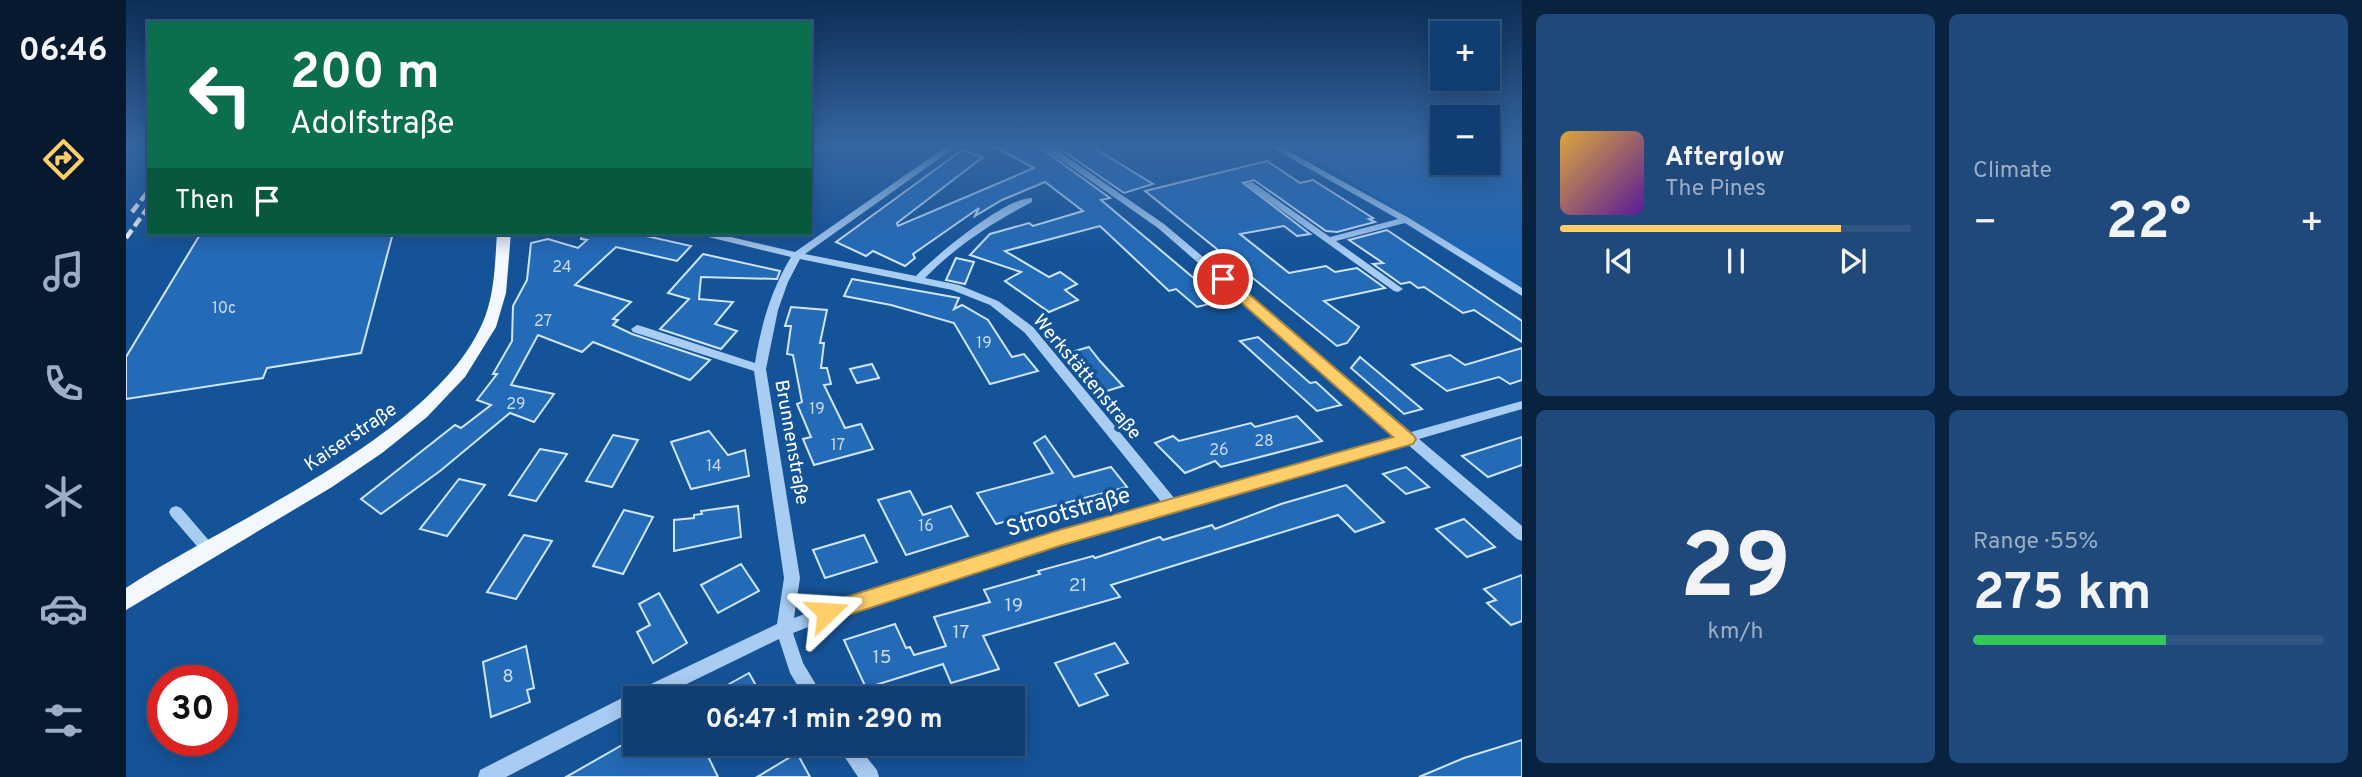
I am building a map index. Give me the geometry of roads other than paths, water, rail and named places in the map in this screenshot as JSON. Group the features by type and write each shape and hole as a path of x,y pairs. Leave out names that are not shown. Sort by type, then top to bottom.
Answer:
{"main road":[{"name":"Kaiserstraße","path":"126,600 207,548 355,461 410,420 465,366 489,326 498,295 504,235"}],"street":[{"name":"Brunnenstraße","path":"808,686 796,667 784,629 792,578 760,369 763,341 784,275 796,255 901,182"},
{"path":"1098,182 1161,226 1522,535"},
{"path":"1338,182 1406,220 1522,293"},
{"path":"1249,184 1398,289"},
{"path":"918,280 956,243 988,220 1030,200"},
{"path":"1329,240 1406,220"},
{"name":"Werkstättenstraße","path":"724,235 796,255 976,293 1012,314 1055,359 1173,506"},
{"path":"637,329 760,369"},
{"name":"Strootstraße","path":"665,686 784,629 943,573 1522,405"},
{"path":"176,512 207,548"},
{"path":"487,777 623,707"},
{"path":"854,756 870,777"}],"railway":[{"path":"132,212 147,193"},
{"path":"126,238 147,209"}]}
